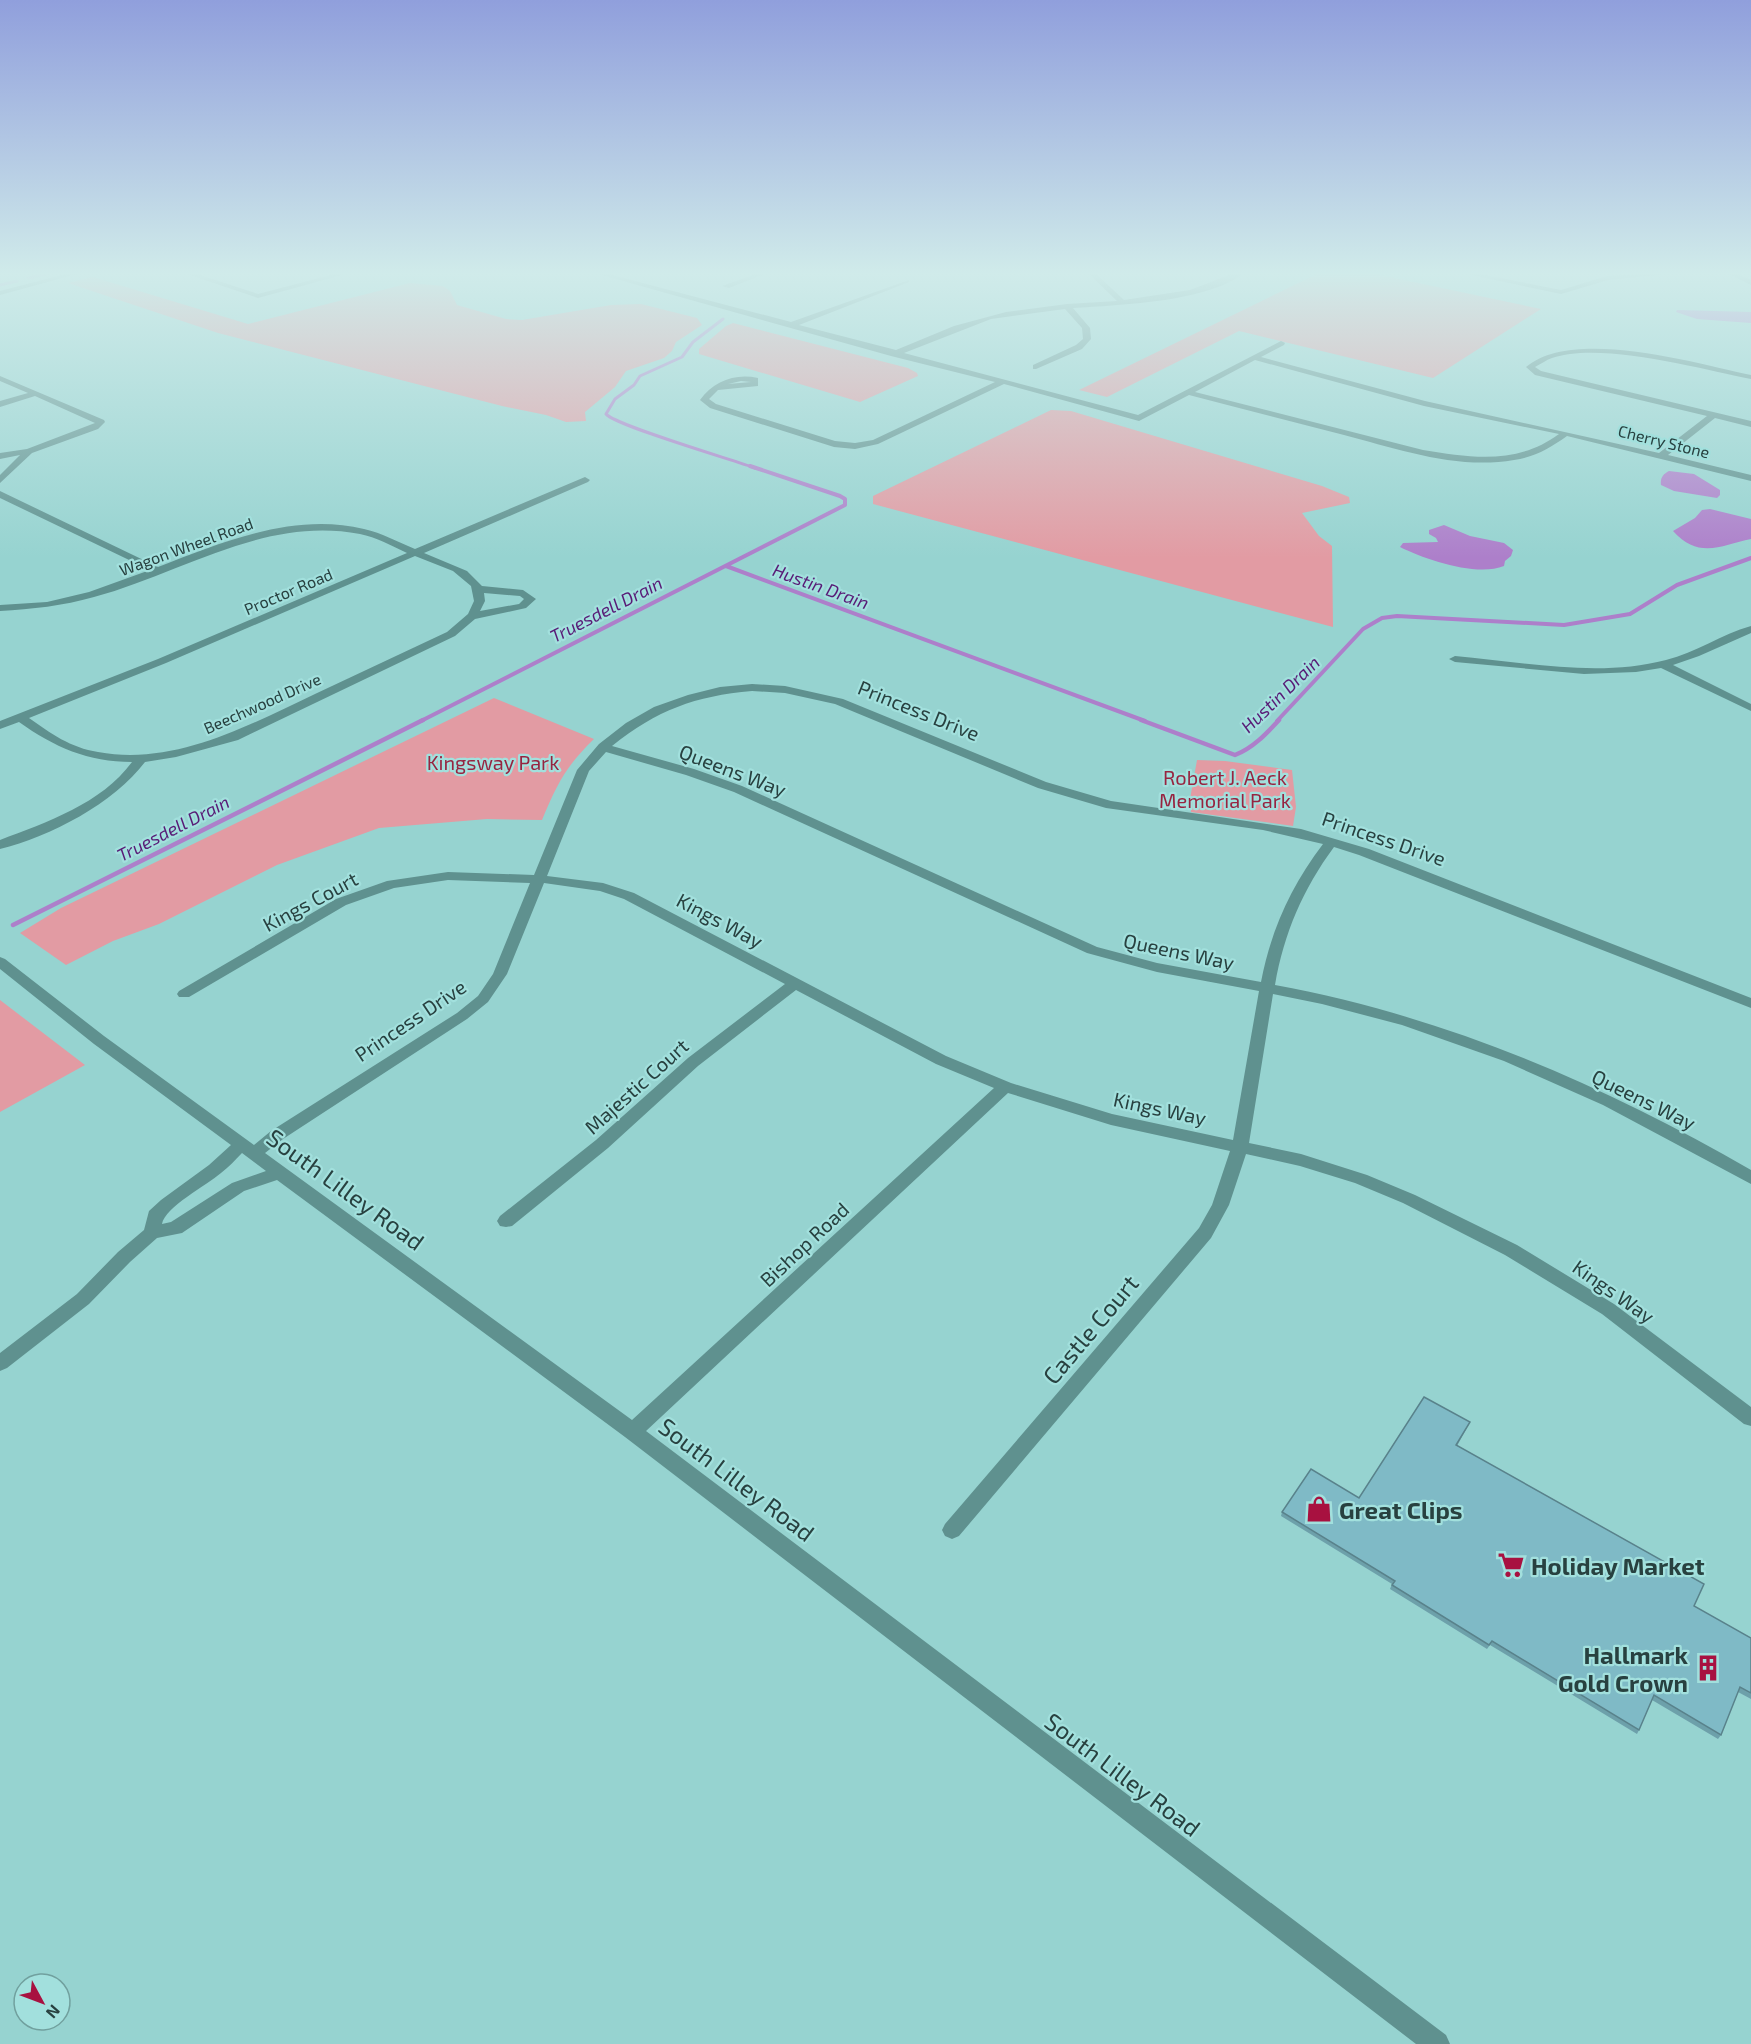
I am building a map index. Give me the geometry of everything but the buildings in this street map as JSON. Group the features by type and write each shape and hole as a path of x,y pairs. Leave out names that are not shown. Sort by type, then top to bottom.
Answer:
{"street":[{"path":"946,367 1139,418 1234,367"},
{"name":"Cherry Stone","path":"1293,367 1435,405 1566,433 1751,478"},
{"path":"1532,367 1530,369 1751,424"},
{"path":"1703,367 1751,377"},
{"path":"0,378 101,422 95,427 29,451 0,456"},
{"path":"718,388 710,392 704,400 713,406 815,439 855,446 890,436 1002,382"},
{"path":"1187,392 1423,453 1456,458 1501,458 1525,454 1541,449 1566,433"},
{"path":"0,404 35,394"},
{"path":"1661,456 1714,415"},
{"path":"0,480 29,451"},
{"path":"0,465 9,471"},
{"name":"Proctor Road","path":"0,725 162,661 585,480"},
{"path":"0,494 159,571"},
{"name":"Wagon Wheel Road","path":"5,608 45,606 82,599 244,539 304,528 361,531 416,553"},
{"path":"416,553 461,572 475,584 480,601 473,616"},
{"name":"Beechwood Drive","path":"20,717 48,737 76,750 105,757 141,758 187,751 234,737 441,640 473,616 522,606 531,599 522,593 478,590"},
{"path":"3,620 5,608"},
{"path":"1455,658 1552,673 1607,671 1664,665 1751,629"},
{"path":"1664,665 1751,708"},
{"name":"Princess Drive","path":"152,1233 155,1216 167,1204 215,1169 277,1135 462,1016 483,999 500,974 583,770 603,747 642,717 665,705 686,698 735,689 790,690 840,701 1042,785 1077,796 1138,810 1263,826 1364,852 1751,1003"},
{"name":"Queens Way","path":"603,747 690,772 738,789 1092,950 1150,966 1382,1014 1496,1053 1639,1116 1710,1153 1751,1178"},
{"path":"0,845 95,801 127,777 141,758"},
{"name":"Castle Court","path":"952,1530 1205,1233 1227,1192 1240,1146 1266,989 1276,944 1289,908 1310,870 1331,842"},
{"name":"Kings Court","path":"184,994 341,903 365,892 407,881 448,876 538,879"},
{"name":"Kings Way","path":"538,879 579,882 621,892 932,1055 1005,1087 1111,1119 1301,1160 1361,1179 1409,1199 1511,1250 1608,1309 1751,1418"},
{"name":"South Lilley Road","path":"0,962 99,1040 632,1431 1437,2044"},
{"name":"Majestic Court","path":"506,1221 602,1144 693,1062 795,984"},
{"name":"Bishop Road","path":"632,1431 658,1410 1005,1087"},
{"name":"Princess Drive","path":"0,1363 83,1299 124,1257 152,1233 176,1228 238,1187 281,1172"}],"green space":[{"path":"352,367 637,367 626,371 615,387 585,412 586,421 566,422 546,415"},
{"path":"744,367 906,367 917,373 918,376 860,402"},
{"path":"1125,367 1166,367 1107,397 1079,390"},
{"path":"1389,367 1450,367 1433,378"},
{"path":"1051,410 1071,411 1322,486 1349,497 1350,503 1302,513 1319,536 1332,546 1333,627 873,504 873,496"},
{"name":"Kingsway Park","path":"494,698 594,739 563,776 542,820 487,819 379,828 277,865 159,924 113,941 66,965 20,933 61,908"},
{"name":"Robert J. Aeck Memorial Park","path":"1197,760 1225,761 1292,770 1296,807 1293,826 1191,812 1190,799"},
{"path":"0,1000 85,1065 0,1112"}],"shaded area":[{"path":"1669,471 1694,474 1720,490 1720,495 1717,498 1674,491 1661,485 1662,476"},
{"path":"1710,509 1751,519 1751,539 1720,547 1701,548 1683,540 1673,531 1695,518 1702,510"},
{"path":"1444,525 1470,536 1504,543 1513,550 1511,556 1505,561 1504,566 1480,570 1437,562 1400,547 1403,543 1438,542 1429,534 1429,530"}],"waterway":[{"name":"Truesdell Drain","path":"659,367 640,376 634,385 615,399 606,414 651,434 755,468"},
{"name":"Truesdell Drain","path":"421,721 845,505 845,499 840,496 750,466"},
{"name":"Hustin Drain","path":"1277,721 1363,629 1382,618 1397,616 1564,625 1630,614 1677,585 1751,558"},
{"name":"Hustin Drain","path":"726,566 1145,721"},
{"name":"Hustin Drain","path":"1141,720 1235,755 1253,745 1279,720"},
{"name":"Truesdell Drain","path":"13,925 421,721"}],"place":[{"name":"Great Clips","path":"1319,1509"},
{"name":"Holiday Market","path":"1511,1565"},
{"name":"Hallmark Gold Crown","path":"1708,1668"}]}
